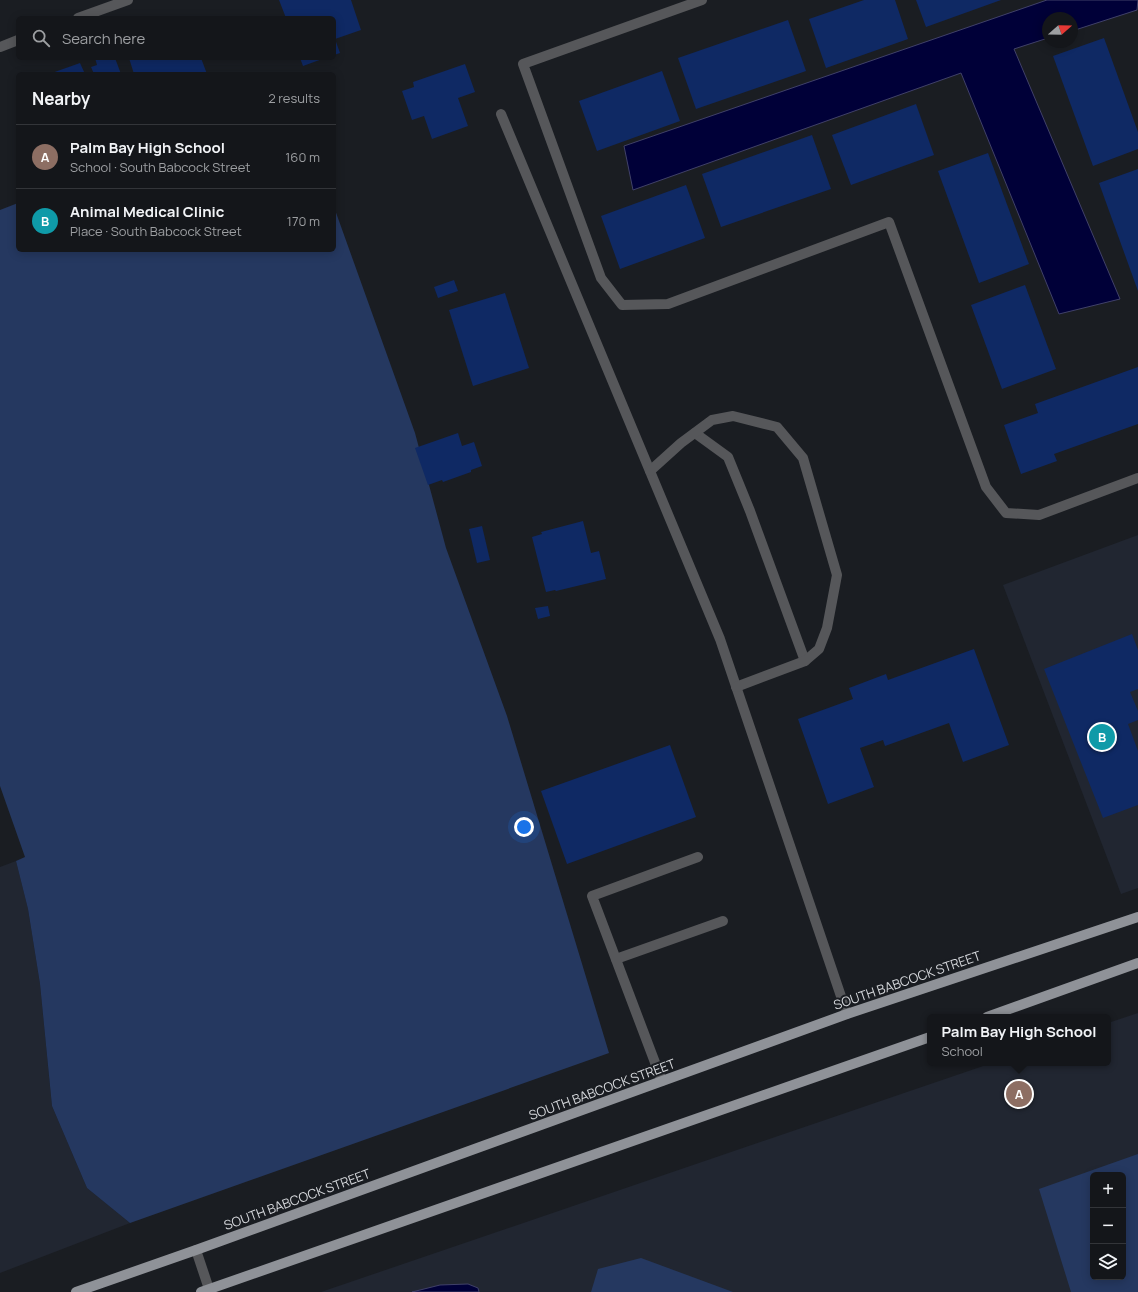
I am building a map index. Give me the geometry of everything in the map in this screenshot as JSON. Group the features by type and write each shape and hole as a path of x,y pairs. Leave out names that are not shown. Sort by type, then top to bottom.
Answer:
{"main road":[{"name":"SOUTH BABCOCK STREET","path":"76,1292 847,1014 1138,916"},
{"path":"994,1014 1138,963"},
{"path":"207,1291 927,1038"}],"street":[{"path":"84,16 128,0"},
{"path":"702,0 523,64 601,278 622,305 668,304 889,222 986,487 1006,513 1039,515 1138,478"},
{"path":"0,47 16,41"},
{"path":"502,114 720,639 847,1014"},
{"path":"650,471 681,443 712,420 733,416 777,427 803,458 837,575 827,628 819,649 805,661 736,687"},
{"path":"695,433 728,458 750,511 805,661"},
{"path":"662,1081 592,896 698,857"},
{"path":"616,959 723,921"},
{"path":"196,1250 207,1291"}],"shaded area":[{"path":"1047,0 1138,0 1137,10 1078,29 1078,12 1042,12 1042,40 1014,49 1120,299 1059,314 961,73 633,190 624,146"},
{"path":"16,204 16,252 336,252 336,213 415,433 446,548 507,716 609,1053 130,1223 87,1188 52,1106 40,984 28,909 16,861 25,857 0,786 0,210"},
{"path":"1138,535 1138,888 1121,894 1003,585"},
{"path":"16,861 28,909 40,984 52,1106 87,1188 130,1223 0,1273 0,867"},
{"path":"1138,1013 1138,1292 321,1292 983,1066 1111,1066 1111,1022"},
{"path":"1138,1154 1138,1292 1071,1292 1039,1189"},
{"path":"641,1258 733,1292 591,1292 598,1269"},
{"path":"468,1284 478,1288 479,1292 412,1292 440,1285"}],"building":[{"path":"279,0 351,0 361,30 336,39 336,16 285,16"},
{"path":"864,0 895,0 908,39 826,68 809,19"},
{"path":"916,0 1001,0 926,27"},
{"path":"788,20 806,71 696,109 678,58"},
{"path":"1104,38 1138,132 1138,149 1093,166 1053,56"},
{"path":"336,42 340,53 336,54"},
{"path":"96,60 116,60 120,72 93,72 91,67 97,65"},
{"path":"130,60 202,60 206,72 133,72"},
{"path":"301,60 320,60 303,66"},
{"path":"80,63 84,72 55,72"},
{"path":"465,64 475,92 458,98 468,126 432,139 424,116 412,120 402,91 414,87 413,82"},
{"path":"662,71 680,121 597,151 579,101"},
{"path":"916,104 934,155 851,185 832,135"},
{"path":"812,135 831,189 721,227 702,174"},
{"path":"988,153 1029,264 979,283 938,171"},
{"path":"1138,169 1138,291 1099,183"},
{"path":"686,185 705,238 620,269 601,216"},
{"path":"454,280 458,291 438,298 434,287"},
{"path":"1025,285 1056,369 1002,389 971,305"},
{"path":"505,293 529,368 473,386 449,310"},
{"path":"1138,367 1138,424 1054,454 1057,461 1021,474 1004,425 1038,413 1035,404"},
{"path":"458,433 462,446 474,442 482,466 471,470 471,472 443,482 442,480 428,485 415,448"},
{"path":"583,521 591,553 599,551 606,579 546,592 532,537 542,534 541,532"},
{"path":"482,526 490,560 477,563 469,529"},
{"path":"548,606 550,616 538,619 535,608"},
{"path":"1132,634 1138,650 1138,689 1130,692 1138,711 1138,720 1128,724 1138,751 1138,805 1103,818 1044,669"},
{"path":"974,649 1009,745 963,762 949,723 885,746 883,740 860,748 874,787 828,804 798,719 853,699 849,688 886,674 888,680"},
{"path":"670,745 696,817 567,864 541,791"}],"place":[{"name":"Animal Medical Clinic","path":"1102,737"},
{"name":"Palm Bay High School","path":"1019,1094"}]}
